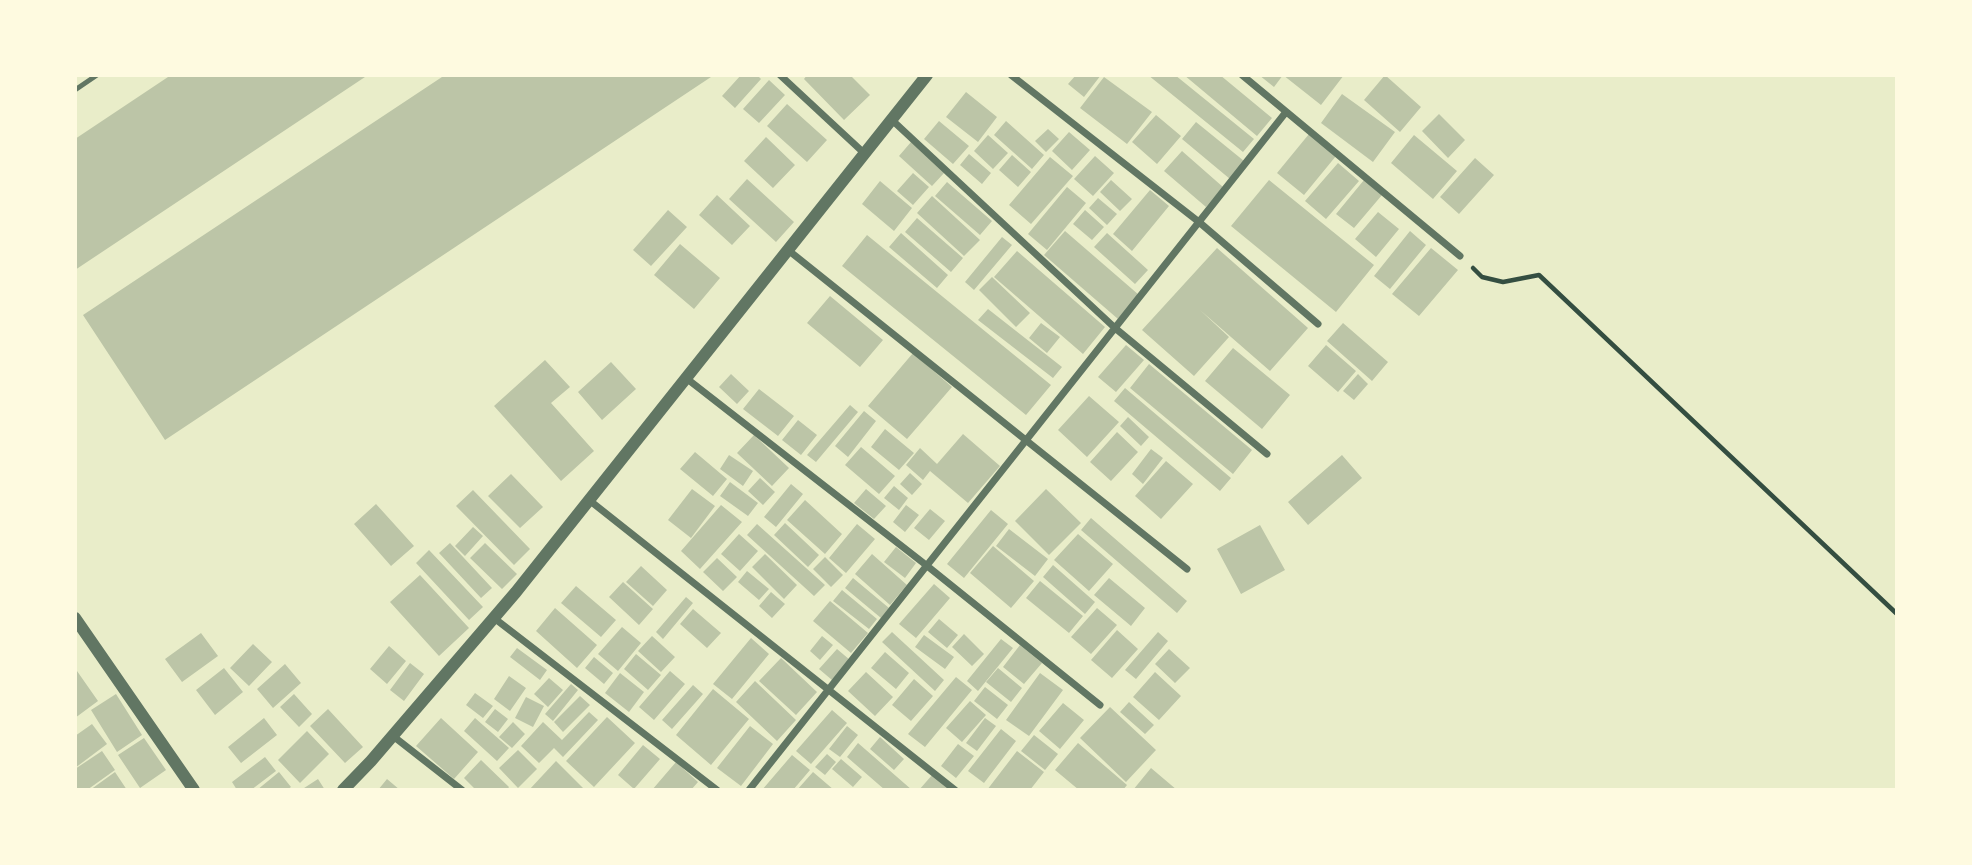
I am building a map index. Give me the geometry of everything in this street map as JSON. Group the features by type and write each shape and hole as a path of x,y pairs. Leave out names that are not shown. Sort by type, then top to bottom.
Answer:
{"street":[{"path":"780,75 865,154"},
{"path":"343,790 494,618 927,75"},
{"path":"1011,75 1199,222 1318,324"},
{"path":"1241,75 1460,256"},
{"path":"749,790 1286,112"},
{"path":"892,120 1115,328 1267,454"},
{"path":"788,250 1187,569"},
{"path":"686,378 1100,705"},
{"path":"589,500 955,790"},
{"path":"75,618 194,790"},
{"path":"494,618 716,790"},
{"path":"393,736 462,790"}],"lane":[{"path":"75,90 97,75"}],"path":[{"path":"1460,256 1482,277 1503,282 1539,275 1897,614"}],"building":[{"path":"171,75 368,75 75,270 75,139"},
{"path":"445,75 714,75 165,440 83,315"},
{"path":"741,75 757,75 761,79 735,108 722,96"},
{"path":"807,75 850,75 870,95 844,120 804,79"},
{"path":"1076,75 1101,75 1084,97 1068,84"},
{"path":"1148,75 1175,75 1254,139 1243,152"},
{"path":"1184,75 1220,75 1272,118 1257,136"},
{"path":"1259,75 1283,75 1274,87"},
{"path":"1283,75 1344,75 1321,105"},
{"path":"1385,75 1421,107 1400,132 1364,100"},
{"path":"1104,77 1152,112 1127,144 1080,108"},
{"path":"769,80 785,95 759,123 743,109"},
{"path":"966,92 997,117 978,142 946,117"},
{"path":"1342,94 1395,132 1373,162 1321,123"},
{"path":"787,104 827,140 807,162 767,126"},
{"path":"1439,114 1465,140 1448,158 1422,131"},
{"path":"1156,115 1181,136 1157,164 1132,142"},
{"path":"939,121 969,146 953,164 924,139"},
{"path":"1006,121 1044,155 1032,169 994,135"},
{"path":"1196,122 1244,161 1230,179 1182,139"},
{"path":"1048,129 1059,139 1046,152 1035,141"},
{"path":"1069,132 1090,150 1072,170 1052,151"},
{"path":"1309,134 1336,156 1304,195 1277,173"},
{"path":"988,135 1008,153 993,169 974,151"},
{"path":"1414,135 1457,171 1433,199 1391,163"},
{"path":"766,137 795,165 773,188 744,161"},
{"path":"911,142 945,172 932,186 899,156"},
{"path":"1182,151 1223,187 1206,207 1164,171"},
{"path":"969,154 991,173 982,184 960,165"},
{"path":"1012,155 1031,172 1018,187 999,170"},
{"path":"1095,156 1114,173 1093,196 1074,179"},
{"path":"1050,157 1073,176 1031,224 1009,205"},
{"path":"1475,158 1494,175 1459,214 1440,197"},
{"path":"1338,163 1359,181 1326,219 1305,201"},
{"path":"913,173 929,187 913,205 897,191"},
{"path":"747,179 794,222 776,242 729,199"},
{"path":"1111,180 1132,199 1120,211 1100,192"},
{"path":"1269,180 1374,265 1336,312 1231,226"},
{"path":"1364,180 1382,195 1354,228 1336,214"},
{"path":"880,181 912,208 894,231 862,204"},
{"path":"947,182 992,221 980,235 935,196"},
{"path":"1067,187 1086,203 1047,250 1028,234"},
{"path":"1150,190 1169,206 1132,251 1113,234"},
{"path":"717,195 750,226 732,245 699,215"},
{"path":"932,196 980,240 964,256 917,213"},
{"path":"1098,198 1117,214 1107,225 1089,208"},
{"path":"668,210 687,227 651,266 633,250"},
{"path":"1085,210 1104,227 1092,240 1073,224"},
{"path":"1378,212 1399,229 1376,257 1355,239"},
{"path":"917,218 963,258 951,272 905,232"},
{"path":"1065,231 1139,295 1118,319 1044,255"},
{"path":"1410,231 1426,245 1390,289 1374,276"},
{"path":"901,233 948,275 937,288 889,247"},
{"path":"1107,233 1148,270 1135,284 1094,247"},
{"path":"867,235 1051,385 1026,415 842,266"},
{"path":"1002,237 1012,245 974,290 965,282"},
{"path":"680,244 720,278 694,309 654,275"},
{"path":"1217,248 1308,328 1270,371 1200,310 1229,337 1194,376 1142,330"},
{"path":"1431,248 1458,270 1419,316 1392,294"},
{"path":"1017,251 1105,327 1083,354 994,277"},
{"path":"992,277 1030,313 1016,327 979,290"},
{"path":"830,296 883,340 860,367 807,323"},
{"path":"988,309 1062,367 1053,378 978,320"},
{"path":"1041,323 1060,337 1047,353 1029,338"},
{"path":"1343,323 1388,362 1372,381 1327,341"},
{"path":"1126,345 1144,360 1116,392 1098,377"},
{"path":"1326,345 1356,371 1338,392 1308,366"},
{"path":"1233,348 1290,395 1262,429 1205,381"},
{"path":"913,353 952,387 907,439 868,406"},
{"path":"545,360 570,387 551,403 594,451 561,481 494,406"},
{"path":"611,362 636,389 602,420 578,392"},
{"path":"1149,364 1252,450 1233,474 1130,388"},
{"path":"731,374 749,391 737,404 719,387"},
{"path":"1358,374 1368,384 1354,400 1343,391"},
{"path":"1125,388 1231,478 1220,491 1114,401"},
{"path":"759,389 794,416 778,436 743,409"},
{"path":"1089,396 1119,422 1087,457 1058,430"},
{"path":"850,405 858,412 816,462 807,455"},
{"path":"864,411 876,421 848,457 835,446"},
{"path":"1128,417 1149,437 1141,446 1120,426"},
{"path":"798,420 817,435 801,455 782,440"},
{"path":"885,429 914,453 899,470 871,447"},
{"path":"1117,432 1138,452 1111,481 1090,462"},
{"path":"963,434 1000,466 968,503 930,471 923,480 906,465 920,448 937,464"},
{"path":"754,435 789,468 772,486 737,453"},
{"path":"861,447 895,476 879,494 845,465"},
{"path":"1151,449 1163,458 1143,484 1132,474"},
{"path":"695,452 727,479 713,496 680,469"},
{"path":"729,455 753,471 743,486 720,469"},
{"path":"1342,455 1362,478 1308,525 1288,502"},
{"path":"1166,461 1193,484 1161,519 1135,496"},
{"path":"910,473 922,484 912,495 900,484"},
{"path":"511,474 543,507 520,528 488,496"},
{"path":"760,478 775,492 763,505 748,491"},
{"path":"730,482 758,503 748,516 720,496"},
{"path":"791,484 803,494 776,527 764,517"},
{"path":"894,486 908,498 899,510 884,498"},
{"path":"692,489 715,506 691,538 668,520"},
{"path":"866,489 886,506 874,519 854,503"},
{"path":"1046,489 1081,523 1049,555 1015,521"},
{"path":"473,490 530,549 514,565 456,506"},
{"path":"805,500 842,534 825,554 787,520"},
{"path":"376,504 414,546 391,566 354,524"},
{"path":"721,505 742,522 700,569 681,551"},
{"path":"906,505 919,515 905,532 893,522"},
{"path":"930,509 945,521 929,540 914,528"},
{"path":"991,510 1008,524 964,578 947,564"},
{"path":"1091,518 1187,601 1177,613 1081,530"},
{"path":"785,523 819,555 808,567 774,535"},
{"path":"757,524 825,585 814,596 747,535"},
{"path":"857,524 875,539 846,573 829,558"},
{"path":"1260,525 1285,570 1241,594 1217,549"},
{"path":"473,527 483,536 465,556 455,546"},
{"path":"1009,529 1048,559 1035,576 996,546"},
{"path":"739,534 758,551 740,571 721,554"},
{"path":"1078,534 1113,564 1089,591 1054,560"},
{"path":"450,543 492,588 481,598 439,553"},
{"path":"485,543 517,574 502,589 470,558"},
{"path":"993,546 1034,581 1011,608 970,573"},
{"path":"896,547 916,563 905,578 884,562"},
{"path":"429,550 483,607 469,620 416,563"},
{"path":"765,554 797,585 784,599 752,567"},
{"path":"872,554 907,585 890,605 855,574"},
{"path":"825,557 843,575 831,587 813,569"},
{"path":"717,558 737,577 723,591 703,572"},
{"path":"1053,565 1095,602 1085,614 1043,577"},
{"path":"641,566 667,590 653,606 626,582"},
{"path":"747,571 769,589 759,600 738,582"},
{"path":"420,575 469,628 439,656 390,602"},
{"path":"853,578 889,608 881,618 845,588"},
{"path":"1109,578 1145,608 1131,626 1094,595"},
{"path":"1040,581 1083,616 1069,633 1026,598"},
{"path":"623,582 653,609 639,625 609,597"},
{"path":"934,584 950,598 916,638 899,624"},
{"path":"576,586 616,620 601,637 561,603"},
{"path":"842,590 877,619 869,629 833,601"},
{"path":"771,592 785,604 772,618 759,606"},
{"path":"686,597 693,603 663,639 656,632"},
{"path":"830,601 868,633 851,653 813,621"},
{"path":"555,608 597,645 577,668 536,631"},
{"path":"1097,608 1117,625 1091,654 1071,637"},
{"path":"693,609 721,633 707,648 680,624"},
{"path":"939,619 958,635 947,648 928,632"},
{"path":"622,627 641,643 618,671 598,654"},
{"path":"1117,630 1138,649 1112,678 1091,660"},
{"path":"892,632 944,680 935,691 882,642"},
{"path":"1158,632 1168,641 1136,679 1125,670"},
{"path":"201,633 218,656 182,682 165,659"},
{"path":"964,634 984,654 972,666 952,647"},
{"path":"924,635 954,657 945,669 915,647"},
{"path":"652,636 675,657 661,672 638,651"},
{"path":"822,636 833,645 820,660 810,651"},
{"path":"751,638 769,654 732,699 713,684"},
{"path":"1001,639 1013,648 978,691 967,681"},
{"path":"253,644 272,662 249,686 230,668"},
{"path":"1020,645 1042,663 1024,684 1003,667"},
{"path":"389,646 406,661 387,684 370,669"},
{"path":"517,648 547,670 540,680 510,657"},
{"path":"837,649 850,660 832,680 819,669"},
{"path":"1169,649 1190,668 1175,683 1155,664"},
{"path":"885,652 909,673 896,689 871,668"},
{"path":"636,654 661,675 648,690 624,669"},
{"path":"594,657 613,673 604,684 585,668"},
{"path":"781,658 817,692 796,715 759,681"},
{"path":"410,663 424,674 404,701 390,690"},
{"path":"285,664 301,683 273,708 257,689"},
{"path":"224,668 243,692 215,715 196,690"},
{"path":"998,668 1022,688 1011,702 986,682"},
{"path":"77,671 98,701 75,718 75,672"},
{"path":"670,671 685,684 654,720 639,707"},
{"path":"866,672 893,697 875,716 848,691"},
{"path":"1155,672 1181,696 1159,720 1133,697"},
{"path":"620,673 644,692 629,712 605,693"},
{"path":"1040,673 1063,690 1029,736 1006,720"},
{"path":"509,676 526,688 510,711 494,699"},
{"path":"956,677 972,690 925,747 908,734"},
{"path":"549,678 563,690 548,707 534,694"},
{"path":"914,679 933,696 911,721 892,705"},
{"path":"755,681 796,720 777,741 736,702"},
{"path":"571,684 578,690 553,721 545,714"},
{"path":"693,685 703,694 672,729 662,720"},
{"path":"985,687 1008,705 997,719 974,701"},
{"path":"713,689 749,719 711,765 676,735"},
{"path":"475,693 493,706 483,718 466,705"},
{"path":"116,694 142,735 117,752 91,710"},
{"path":"294,694 312,714 299,727 280,707"},
{"path":"580,696 590,705 563,732 554,722"},
{"path":"526,697 544,706 533,727 515,718"},
{"path":"970,701 986,715 962,742 946,728"},
{"path":"1129,702 1154,725 1145,734 1120,712"},
{"path":"1063,703 1084,720 1060,749 1039,731"},
{"path":"1110,707 1156,750 1126,782 1080,738"},
{"path":"328,709 363,747 345,763 310,726"},
{"path":"495,709 508,719 498,732 485,722"},
{"path":"832,710 847,723 811,764 796,751"},
{"path":"589,712 598,720 563,757 554,748 539,763 521,746 543,722 562,740"},
{"path":"607,717 635,743 594,787 566,761"},
{"path":"264,718 277,735 241,763 228,747"},
{"path":"441,718 478,752 454,779 416,746"},
{"path":"475,718 509,748 497,761 464,731"},
{"path":"985,718 996,726 977,751 966,743"},
{"path":"513,722 525,734 512,748 499,737"},
{"path":"92,724 107,744 75,768 75,736"},
{"path":"750,726 773,744 741,786 717,768"},
{"path":"847,726 858,735 840,757 829,749"},
{"path":"1001,729 1016,741 984,783 968,771"},
{"path":"307,731 329,754 300,783 278,760"},
{"path":"1034,735 1058,754 1045,770 1021,751"},
{"path":"880,737 904,759 894,770 870,749"},
{"path":"144,738 166,770 140,788 118,755"},
{"path":"858,743 912,790 885,790 847,757"},
{"path":"1078,743 1127,785 1123,790 1079,790 1055,770"},
{"path":"958,744 974,756 956,778 941,766"},
{"path":"643,745 660,759 634,789 618,775"},
{"path":"518,750 537,769 518,788 499,768"},
{"path":"102,751 115,770 87,790 75,790 75,769"},
{"path":"1017,751 1044,772 1030,790 987,790"},
{"path":"827,754 836,762 825,775 815,767"},
{"path":"792,755 810,770 793,790 762,790"},
{"path":"265,757 276,771 251,790 237,790 232,782"},
{"path":"841,759 862,777 853,787 832,769"},
{"path":"481,760 509,787 507,790 476,790 464,778"},
{"path":"556,761 585,790 529,790"},
{"path":"676,762 698,782 691,790 652,790"},
{"path":"1151,768 1177,790 1133,790"},
{"path":"115,772 127,790 90,790"},
{"path":"279,772 291,787 287,790 257,790"},
{"path":"813,772 834,790 797,790"},
{"path":"933,774 951,790 919,790"},
{"path":"318,779 325,790 301,790"},
{"path":"387,779 400,790 378,790"}]}
